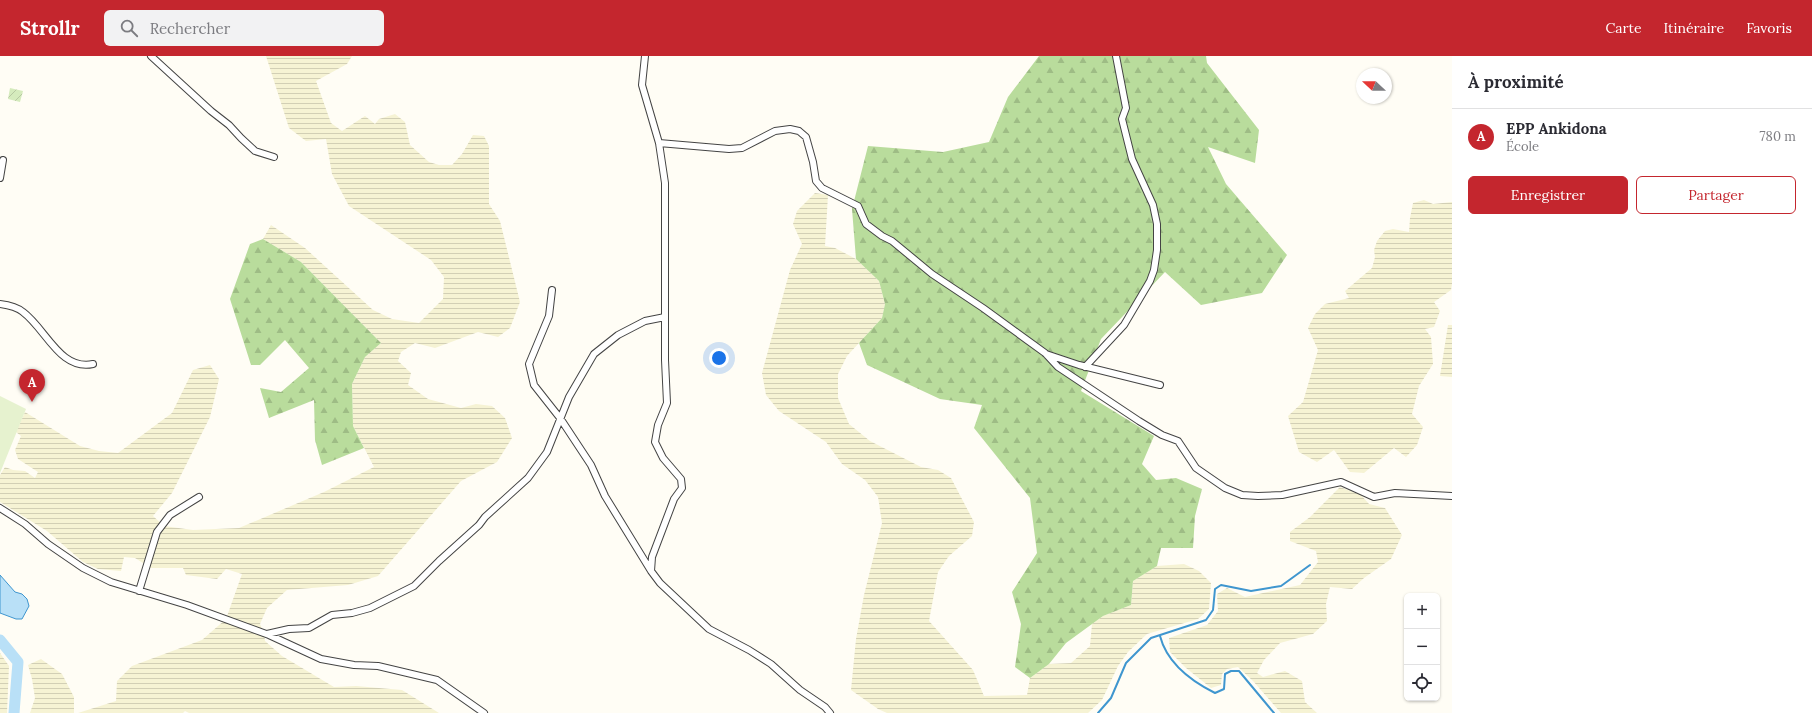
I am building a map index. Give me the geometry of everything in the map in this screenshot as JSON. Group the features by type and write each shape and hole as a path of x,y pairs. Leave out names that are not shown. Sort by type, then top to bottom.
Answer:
{"street":[{"path":"152,56 256,151 274,157"},
{"path":"645,56 642,85 659,143 666,183 664,360 667,403 658,425 655,442 662,458 681,479 682,488 674,499 652,558 651,571"},
{"path":"1085,367 1124,325 1150,281 1158,250 1157,224 1153,205 1132,159 1122,119 1126,108 1116,56"},
{"path":"659,143 729,149 742,148 775,132 790,129 799,131 806,137 813,162 816,182 822,188 858,206 866,224 892,241 932,274 983,308 1045,353 1058,367 1162,436 1178,441 1196,468 1225,488 1242,495 1258,496 1282,494 1341,482 1374,497 1395,493 1452,496"},
{"path":"0,178 3,160"},
{"path":"552,290 549,316 529,364 534,385 560,418 591,465 604,496 651,571 660,584 709,629 749,650 771,664 800,690 825,706 830,713"},
{"path":"0,304 8,305 22,311 32,320 64,357 82,365 93,364"},
{"path":"267,634 288,629 309,628 332,615 352,613 370,608 414,586 479,525 485,516 528,478 547,452 569,397 594,354 618,335 645,321 665,317"},
{"path":"1045,353 1085,367 1160,386"},
{"path":"139,591 157,532 164,521 170,515 199,497"},
{"path":"0,508 25,524 48,544 83,568 111,582 187,604 267,634 321,659 354,665 378,666 437,680 484,713"}],"shaded area":[{"path":"266,56 352,56 347,64 316,81 331,123 342,131 365,116 375,124 379,119 395,114 405,122 410,145 429,162 439,165 452,165 462,154 473,135 484,136 489,146 489,204 500,221 520,302 510,328 498,337 478,332 435,348 415,343 401,352 398,361 411,373 408,385 428,399 461,408 476,404 492,406 505,418 512,438 497,462 461,481 378,576 348,585 287,590 267,608 260,624 264,633 265,641 282,656 334,687 356,686 402,690 439,713 189,713 185,711 183,713 78,713 116,701 117,681 132,666 202,640 226,619 242,574 226,569 217,579 186,575 183,568 151,568 135,558 124,557 121,571 98,569 83,562 47,531 0,502 0,475 5,467 13,470 25,471 35,478 38,472 18,459 15,450 21,436 16,432 25,412 80,446 99,451 118,453 172,413 193,370 210,365 219,379 210,417 172,493 153,516 164,526 193,530 239,528 324,492 374,467 353,426 352,384 365,357 381,343 301,262 263,239 271,225 305,248 373,310 392,319 419,323 443,299 444,277 431,260 349,206 332,174 326,139 306,141 289,128"},
{"path":"815,193 828,195 825,246 835,248 856,259 879,281 885,304 882,318 847,356 838,374 838,398 849,424 870,441 921,467 938,470 951,478 974,522 972,536 949,556 938,572 929,621 973,670 984,696 1027,695 1030,678 1049,664 1071,663 1090,646 1092,624 1103,616 1131,605 1133,581 1157,566 1184,564 1199,571 1211,583 1209,609 1198,619 1147,634 1128,652 1118,666 1102,700 1088,713 887,713 878,709 851,690 856,639 864,595 882,523 878,497 865,480 842,464 826,442 779,411 766,395 762,373 790,270 802,244 793,224 797,211"},
{"path":"1424,200 1433,204 1452,202 1452,284 1451,290 1434,302 1440,311 1434,327 1425,329 1431,337 1433,364 1419,386 1412,414 1423,427 1417,445 1406,457 1394,448 1364,473 1350,472 1334,450 1317,462 1299,452 1288,416 1303,402 1318,350 1308,328 1315,314 1325,304 1349,298 1345,291 1372,268 1375,257 1374,250 1377,241 1385,231 1393,229 1409,232 1413,203"},
{"path":"1448,325 1452,325 1452,377 1440,376"},
{"path":"1340,487 1361,495 1369,504 1385,508 1402,535 1391,559 1364,578 1352,589 1330,587 1326,604 1327,621 1313,634 1280,643 1264,660 1257,673 1263,677 1285,671 1302,681 1305,702 1317,713 1281,713 1253,681 1238,667 1227,669 1222,674 1221,685 1211,688 1186,668 1170,652 1169,638 1207,625 1218,611 1217,594 1227,588 1245,597 1300,585 1318,562 1316,551 1290,541 1290,532 1310,517"},
{"path":"0,653 9,666 7,713 0,713"},
{"path":"41,659 62,674 74,697 74,713 30,713 35,698 28,665"}],"green space":[{"path":"1039,56 1206,56 1207,63 1259,130 1255,163 1208,147 1226,184 1287,255 1262,293 1201,305 1165,272 1101,339 1081,391 1154,436 1142,464 1156,480 1176,478 1202,489 1195,516 1193,548 1161,548 1157,566 1133,581 1131,605 1103,616 1066,643 1049,664 1030,678 1015,667 1021,624 1012,592 1037,553 1030,498 974,428 982,405 940,399 867,365 859,343 882,318 885,304 879,281 856,259 852,209 868,146 943,152 989,142 1008,97"},
{"path":"10,88 23,91 20,102 8,99"},
{"path":"263,239 301,262 381,343 365,357 352,384 353,426 364,448 322,465 315,440 314,400 269,418 260,388 281,392 309,368 285,340 260,365 251,365 230,299 250,244"},
{"path":"0,396 26,409 0,473"}],"water":[{"path":"0,575 15,592 22,594 27,599 29,606 22,619 16,619 0,613"}],"waterway":[{"path":"1098,713 1111,698 1126,663 1151,638 1206,620 1213,610 1215,589 1221,585 1251,591 1281,586 1310,565"},
{"path":"1160,636 1163,646 1174,663 1197,683 1215,693 1224,689 1225,674 1231,671 1239,671 1274,713"},
{"path":"0,640 18,662 14,713"}],"place":[{"name":"EPP Ankidona","path":"32,402"}]}
